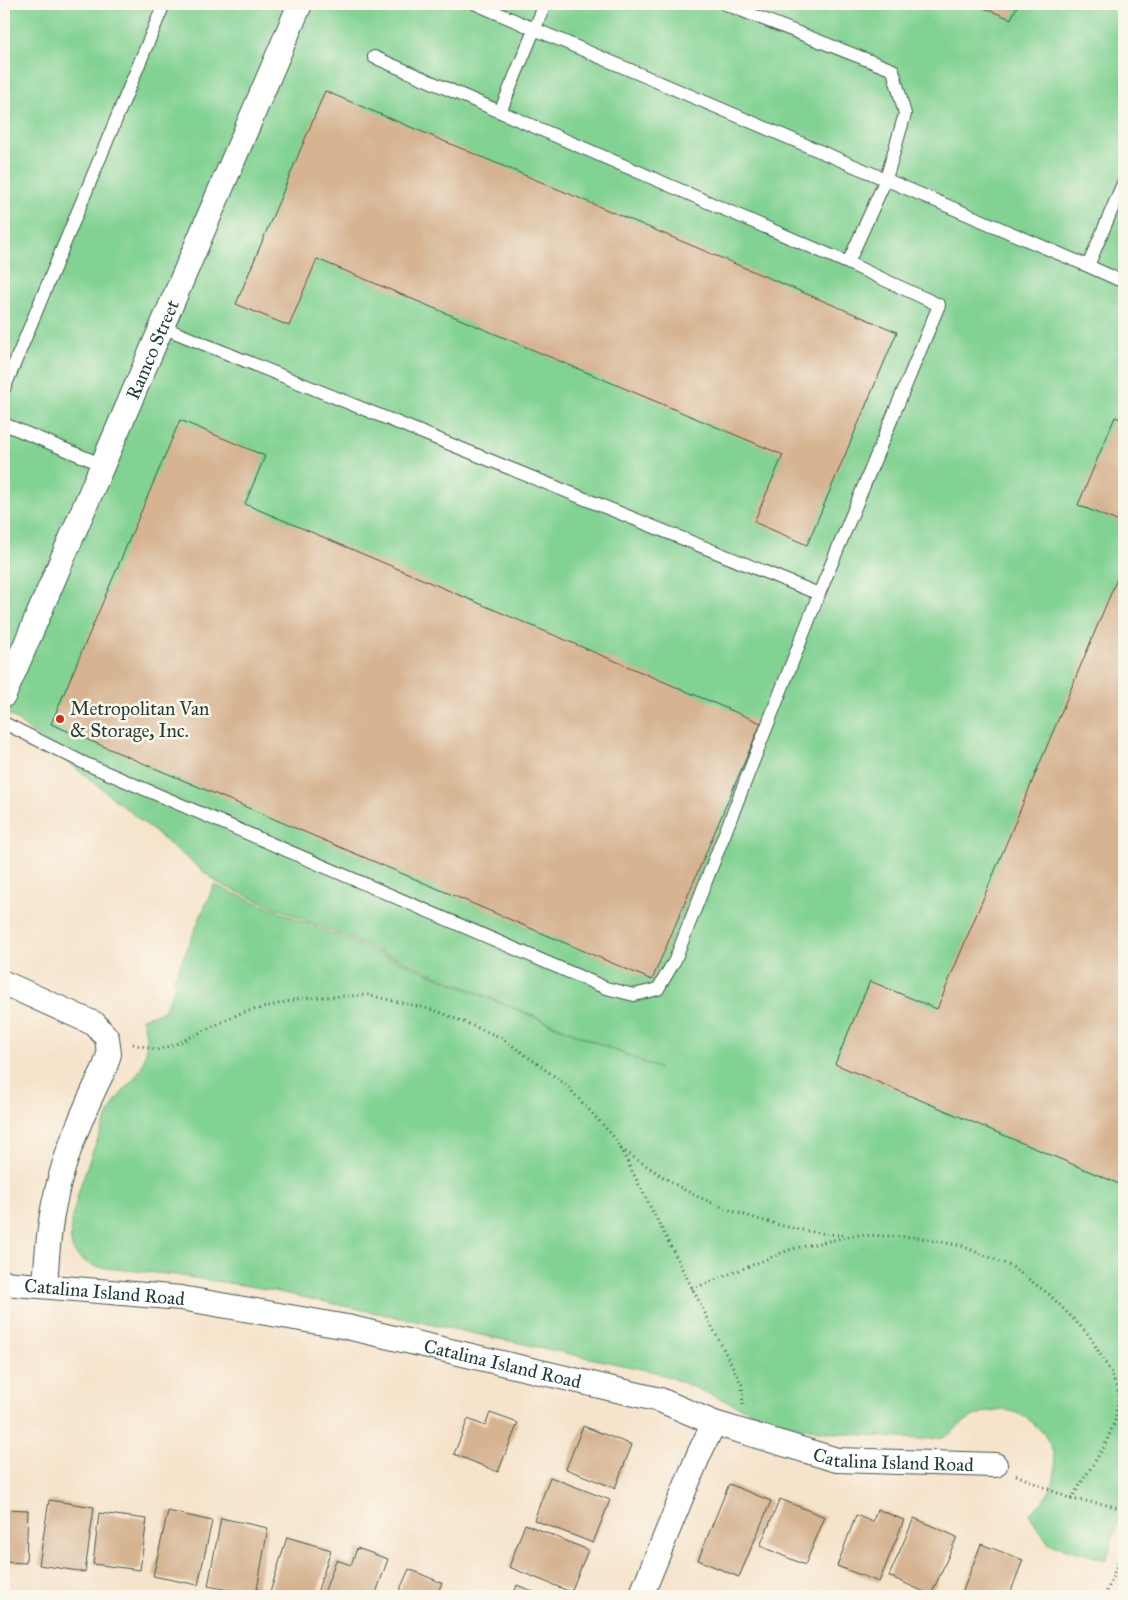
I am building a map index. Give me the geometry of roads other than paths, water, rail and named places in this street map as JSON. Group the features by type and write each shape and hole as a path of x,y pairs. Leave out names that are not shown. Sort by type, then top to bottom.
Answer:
{"street":[{"name":"Ramco Street","path":"4,695 300,4"},
{"path":"4,983 95,1024 107,1038 108,1054 105,1067 71,1145 56,1196 48,1248 45,1286"},
{"name":"Catalina Island Road","path":"4,1283 180,1298 347,1327 660,1400 714,1423 837,1460 995,1465"},
{"path":"641,1596 699,1454 714,1423"}],"lane":[{"path":"4,389 164,4"},
{"path":"476,4 886,178 1124,282"},
{"path":"500,112 545,4"},
{"path":"725,4 893,70 905,114 886,178 848,263"},
{"path":"4,722 84,763 596,984 634,995 658,989 675,960 819,594 939,305 848,263 374,57"},
{"path":"1088,266 1124,181"},
{"path":"162,327 819,594"},
{"path":"4,424 102,465"}],"place":[{"name":"Metropolitan Van & Storage, Inc.","path":"60,719"}]}
